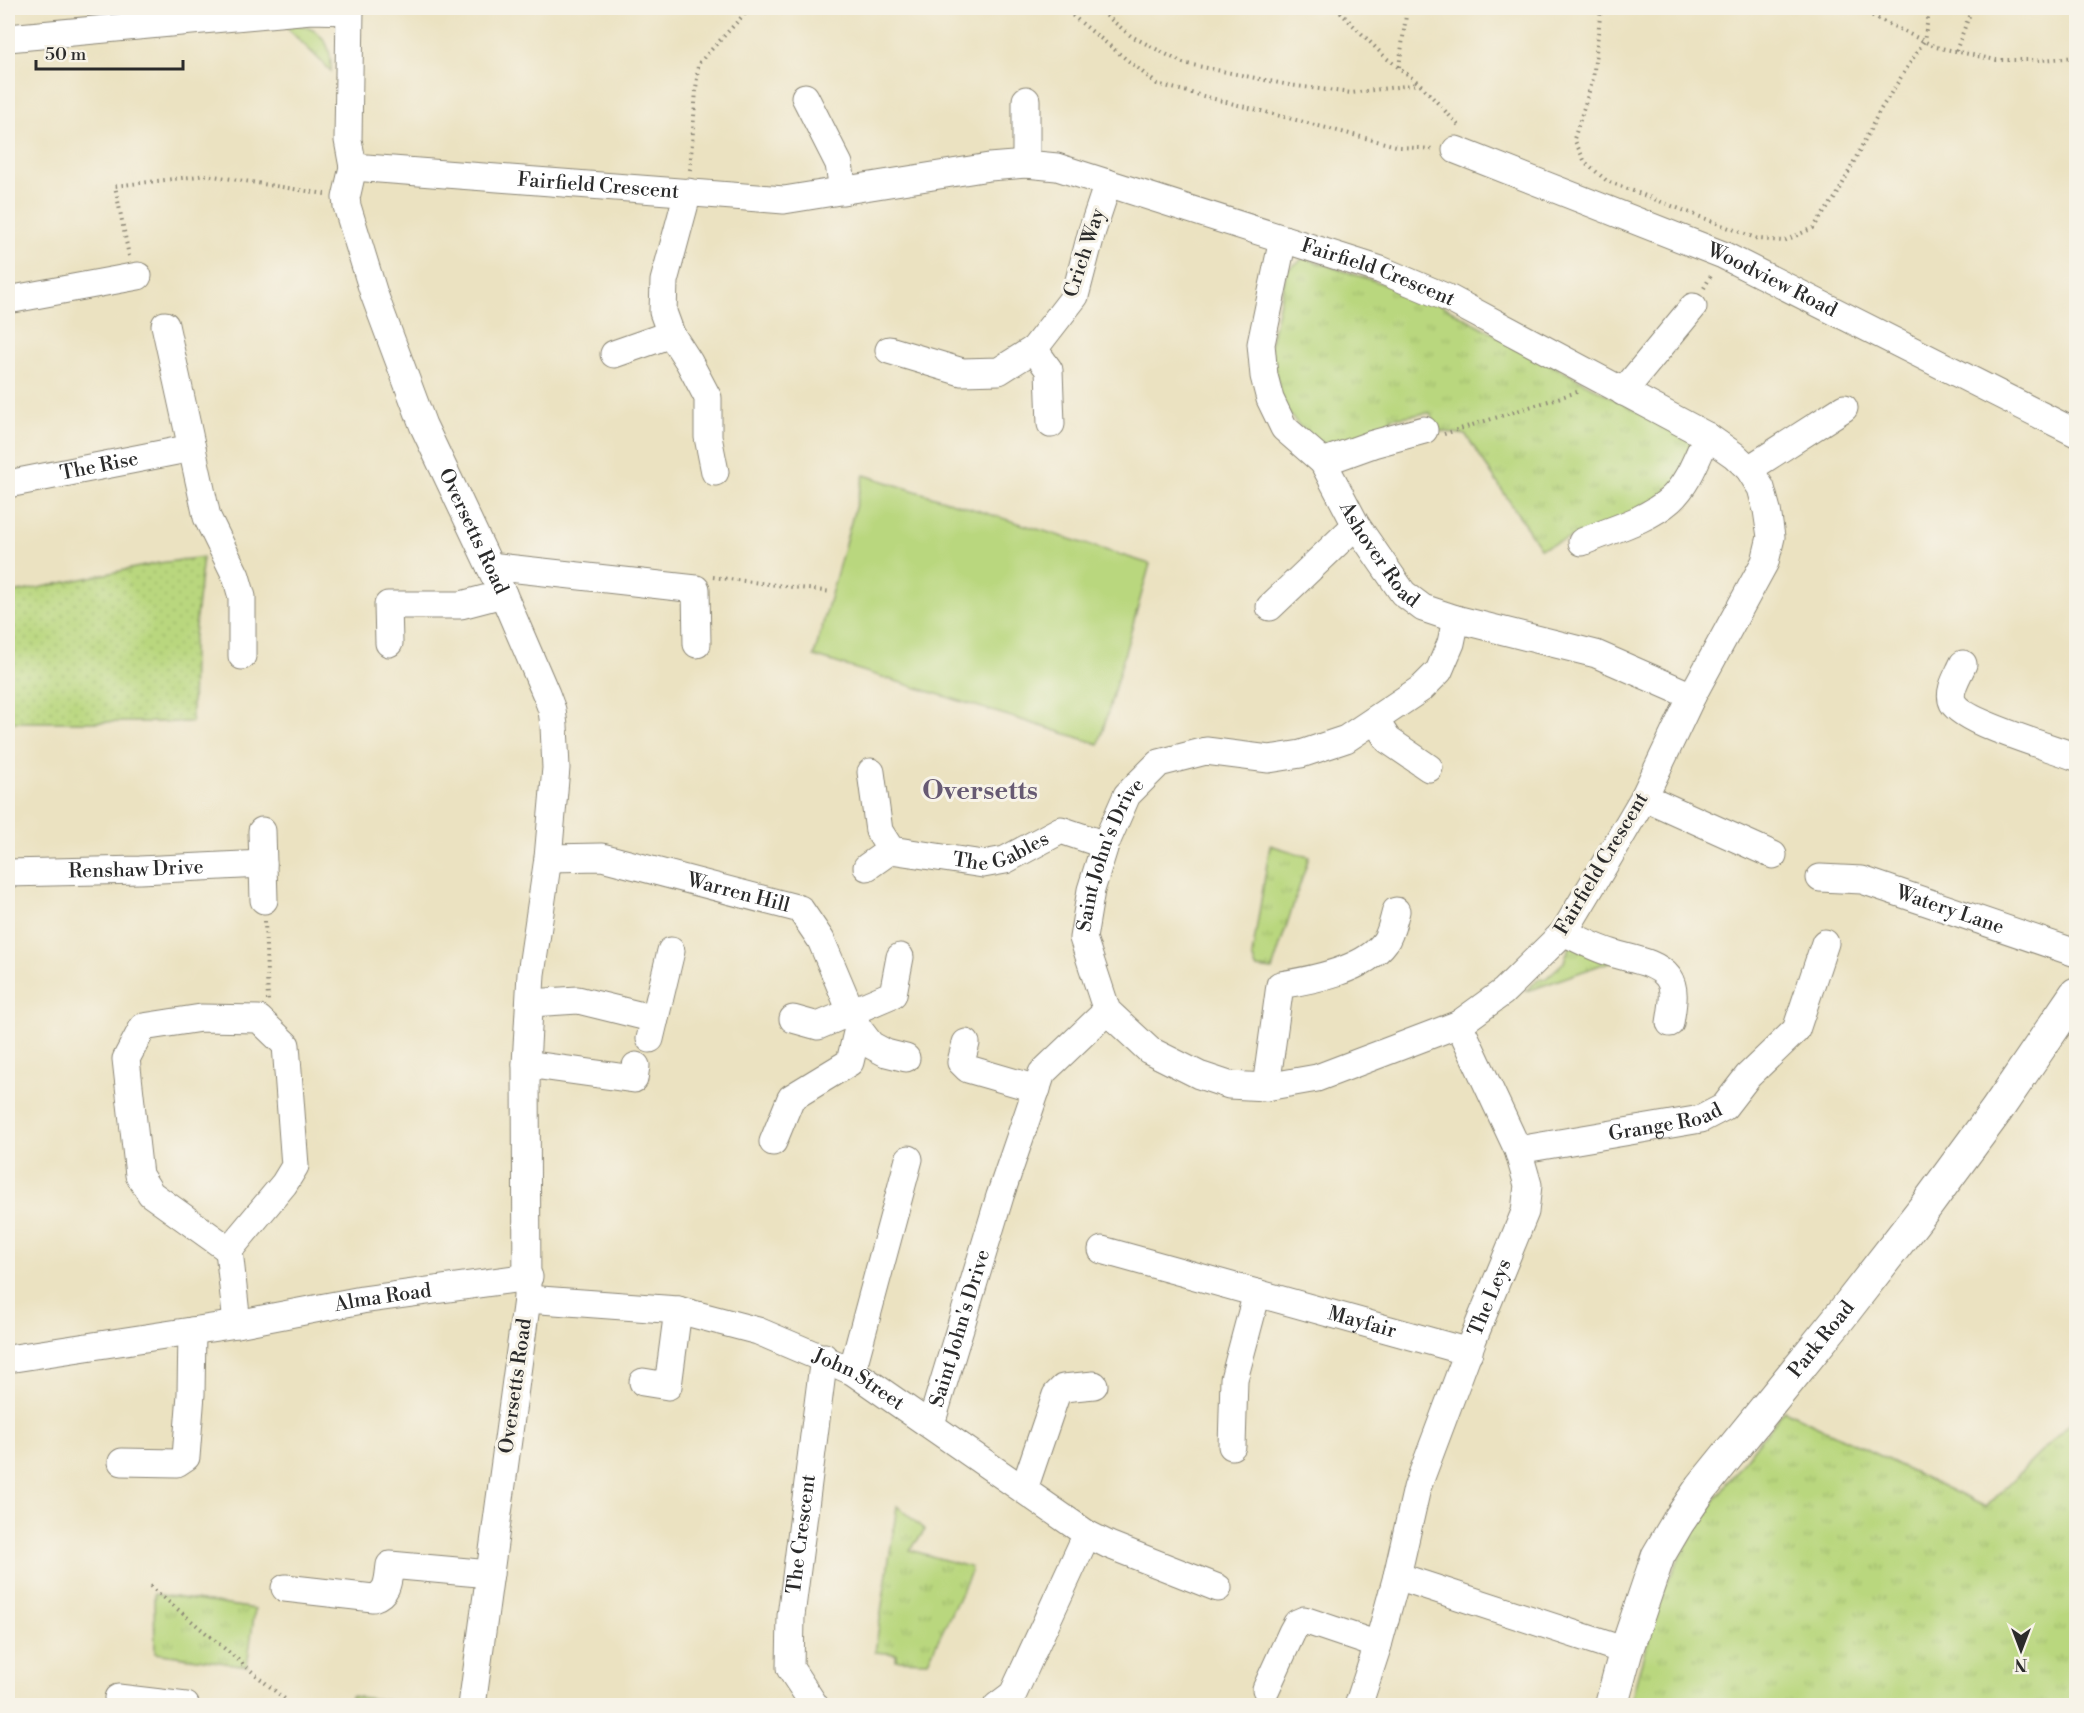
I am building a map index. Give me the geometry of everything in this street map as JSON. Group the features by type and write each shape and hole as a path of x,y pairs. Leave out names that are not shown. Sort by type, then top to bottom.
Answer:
{"main road":[{"name":"Park Road","path":"1611,1706 1626,1652 1658,1556 1678,1522 1702,1487 1926,1206 1996,1111 2076,994"}],"street":[{"path":"8,38 311,10 350,9"},
{"name":"Oversetts Road","path":"350,9 348,140 353,167 346,198 374,294 423,425 503,594 552,710 556,768 548,858 531,974 526,1064 528,1288 472,1706"},
{"path":"805,97 839,164 843,191"},
{"path":"1026,100 1026,165"},
{"name":"Woodview Road","path":"1456,150 1723,255 2076,433"},
{"name":"Fairfield Crescent","path":"353,167 688,192 765,200 784,200 989,167 1026,165 1057,167 1381,270 1450,299 1707,436 1749,469 1761,488 1767,510 1771,537 1765,562 1692,696 1644,797 1564,932 1503,993 1459,1024 1317,1078 1266,1087 1229,1085 1199,1075 1149,1050 1107,1011"},
{"name":"Crich Way","path":"889,350 962,372 999,371 1034,349 1075,296 1092,231 1108,183"},
{"path":"688,192 664,281 663,312 671,334 708,398 708,436 715,472"},
{"name":"Ashover Road","path":"1283,239 1261,344 1264,376 1270,399 1284,428 1323,462 1356,525 1403,593 1424,608 1456,619 1596,654 1692,696"},
{"path":"8,300 134,277"},
{"path":"1615,387 1693,307"},
{"path":"165,325 207,517 236,576 242,597 242,656"},
{"path":"614,354 671,334"},
{"path":"1034,349 1048,370 1051,424"},
{"path":"1749,469 1844,408"},
{"path":"1323,462 1373,444 1424,430"},
{"path":"1582,542 1651,513 1670,500 1688,477 1707,436"},
{"name":"The Rise","path":"8,484 192,448"},
{"path":"1270,607 1356,525"},
{"path":"490,566 696,589 697,644"},
{"path":"389,643 388,605 461,605 503,594"},
{"name":"Saint John's Drive","path":"931,1424 1000,1196 1042,1072 1107,1011 1083,938 1091,890 1105,845 1127,795 1159,763 1206,751 1269,759 1301,754 1346,740 1422,688 1439,671 1452,643 1456,619"},
{"path":"1963,664 1951,693 1953,703 1963,713 1987,725 2076,757"},
{"path":"1375,720 1388,740 1429,768"},
{"path":"867,867 891,850 879,831 871,772"},
{"path":"1644,797 1773,855"},
{"name":"The Gables","path":"891,850 983,864 1005,860 1061,830 1105,845"},
{"path":"262,831 264,900"},
{"name":"Warren Hill","path":"548,858 602,857 800,909 821,940 855,1020"},
{"name":"Renshaw Drive","path":"8,873 263,864"},
{"name":"Watery Lane","path":"1820,878 1862,880 2076,953"},
{"path":"1266,1087 1280,985 1309,980 1339,971 1371,956 1386,941 1396,911"},
{"path":"1564,932 1594,946 1659,969 1668,977 1674,992 1670,1023"},
{"name":"Grange Road","path":"1518,1150 1701,1119 1724,1107 1748,1077 1796,1030 1825,943"},
{"path":"530,1003 578,1000 652,1029 671,951"},
{"path":"793,1019 818,1026 855,1020 893,994 900,957"},
{"path":"229,1250 151,1194 139,1175 126,1059 143,1027 201,1018 264,1024 286,1045 295,1166 284,1184 229,1250 237,1324"},
{"path":"855,1020 871,1045 886,1053 906,1058"},
{"path":"772,1142 791,1098 849,1062 855,1020"},
{"name":"The Leys","path":"1358,1706 1397,1576 1417,1488 1525,1212 1528,1185 1518,1150 1459,1024"},
{"path":"966,1043 961,1062 968,1069 1037,1089"},
{"path":"526,1064 634,1079 636,1066"},
{"path":"852,1371 909,1159"},
{"name":"Mayfair","path":"1102,1250 1469,1352"},
{"name":"John Street","path":"528,1288 678,1310 758,1331 824,1357 852,1371 931,1424 1087,1534 1218,1588"},
{"name":"Alma Road","path":"8,1359 237,1324 362,1300 528,1288"},
{"path":"1232,1446 1234,1379 1257,1293"},
{"path":"643,1382 668,1386 678,1310"},
{"path":"122,1462 177,1463 186,1457 191,1394 192,1331"},
{"name":"The Crescent","path":"815,1706 790,1668 791,1616 824,1357"},
{"path":"1024,1489 1056,1395 1063,1388 1095,1385"},
{"path":"998,1706 1013,1694 1087,1534"},
{"path":"285,1588 373,1598 381,1595 387,1588 390,1565 490,1574"},
{"path":"1397,1576 1626,1652"},
{"path":"1266,1689 1297,1623 1304,1620 1378,1645"},
{"path":"118,1698 186,1706"}],"path":[{"path":"688,192 699,64 750,8"},
{"path":"1063,8 1157,84 1400,147 1456,150 1466,134 1420,84 1385,57 1336,8"},
{"path":"1097,8 1131,36 1184,63 1288,85 1351,93 1420,84"},
{"path":"1399,67 1407,8"},
{"path":"1601,8 1593,79 1574,139 1585,162 1607,181 1758,239 1784,241 1813,228 1837,195 1879,112 1924,41 1930,8"},
{"path":"1856,8 1936,47 1996,60 2076,57"},
{"path":"1956,51 1972,8"},
{"path":"134,277 115,186 207,175 346,198"},
{"path":"1693,307 1723,255"},
{"path":"1424,430 1430,439 1615,387"},
{"path":"264,900 264,1024"},
{"path":"150,1587 293,1706"}],"green space":[{"path":"914,8 979,8 980,17"},
{"path":"297,24 313,30 324,40 330,54 331,71 285,26"},
{"path":"1304,258 1430,299 1698,444 1685,471 1678,481 1645,508 1594,531 1540,548 1466,435 1440,431 1430,413 1391,418 1391,433 1319,449 1283,407 1270,346 1287,270"},
{"path":"864,475 1150,564 1099,744 814,656"},
{"path":"203,557 193,644 192,722 8,722 8,594 159,563"},
{"path":"1270,845 1309,857 1272,970 1256,968 1252,956"},
{"path":"1570,944 1617,959 1525,992 1538,979 1545,979 1564,962"},
{"path":"1784,1410 1986,1507 2076,1417 2076,1705 1630,1706 1655,1615 1677,1562 1719,1494"},
{"path":"897,1506 925,1530 910,1550 970,1567 971,1572 928,1661 896,1660 896,1654 875,1652"},
{"path":"154,1594 255,1609 247,1666 155,1653"},
{"path":"351,1696 404,1703 404,1705 350,1705"}],"district":[{"name":"Oversetts","path":"980,791"}]}
